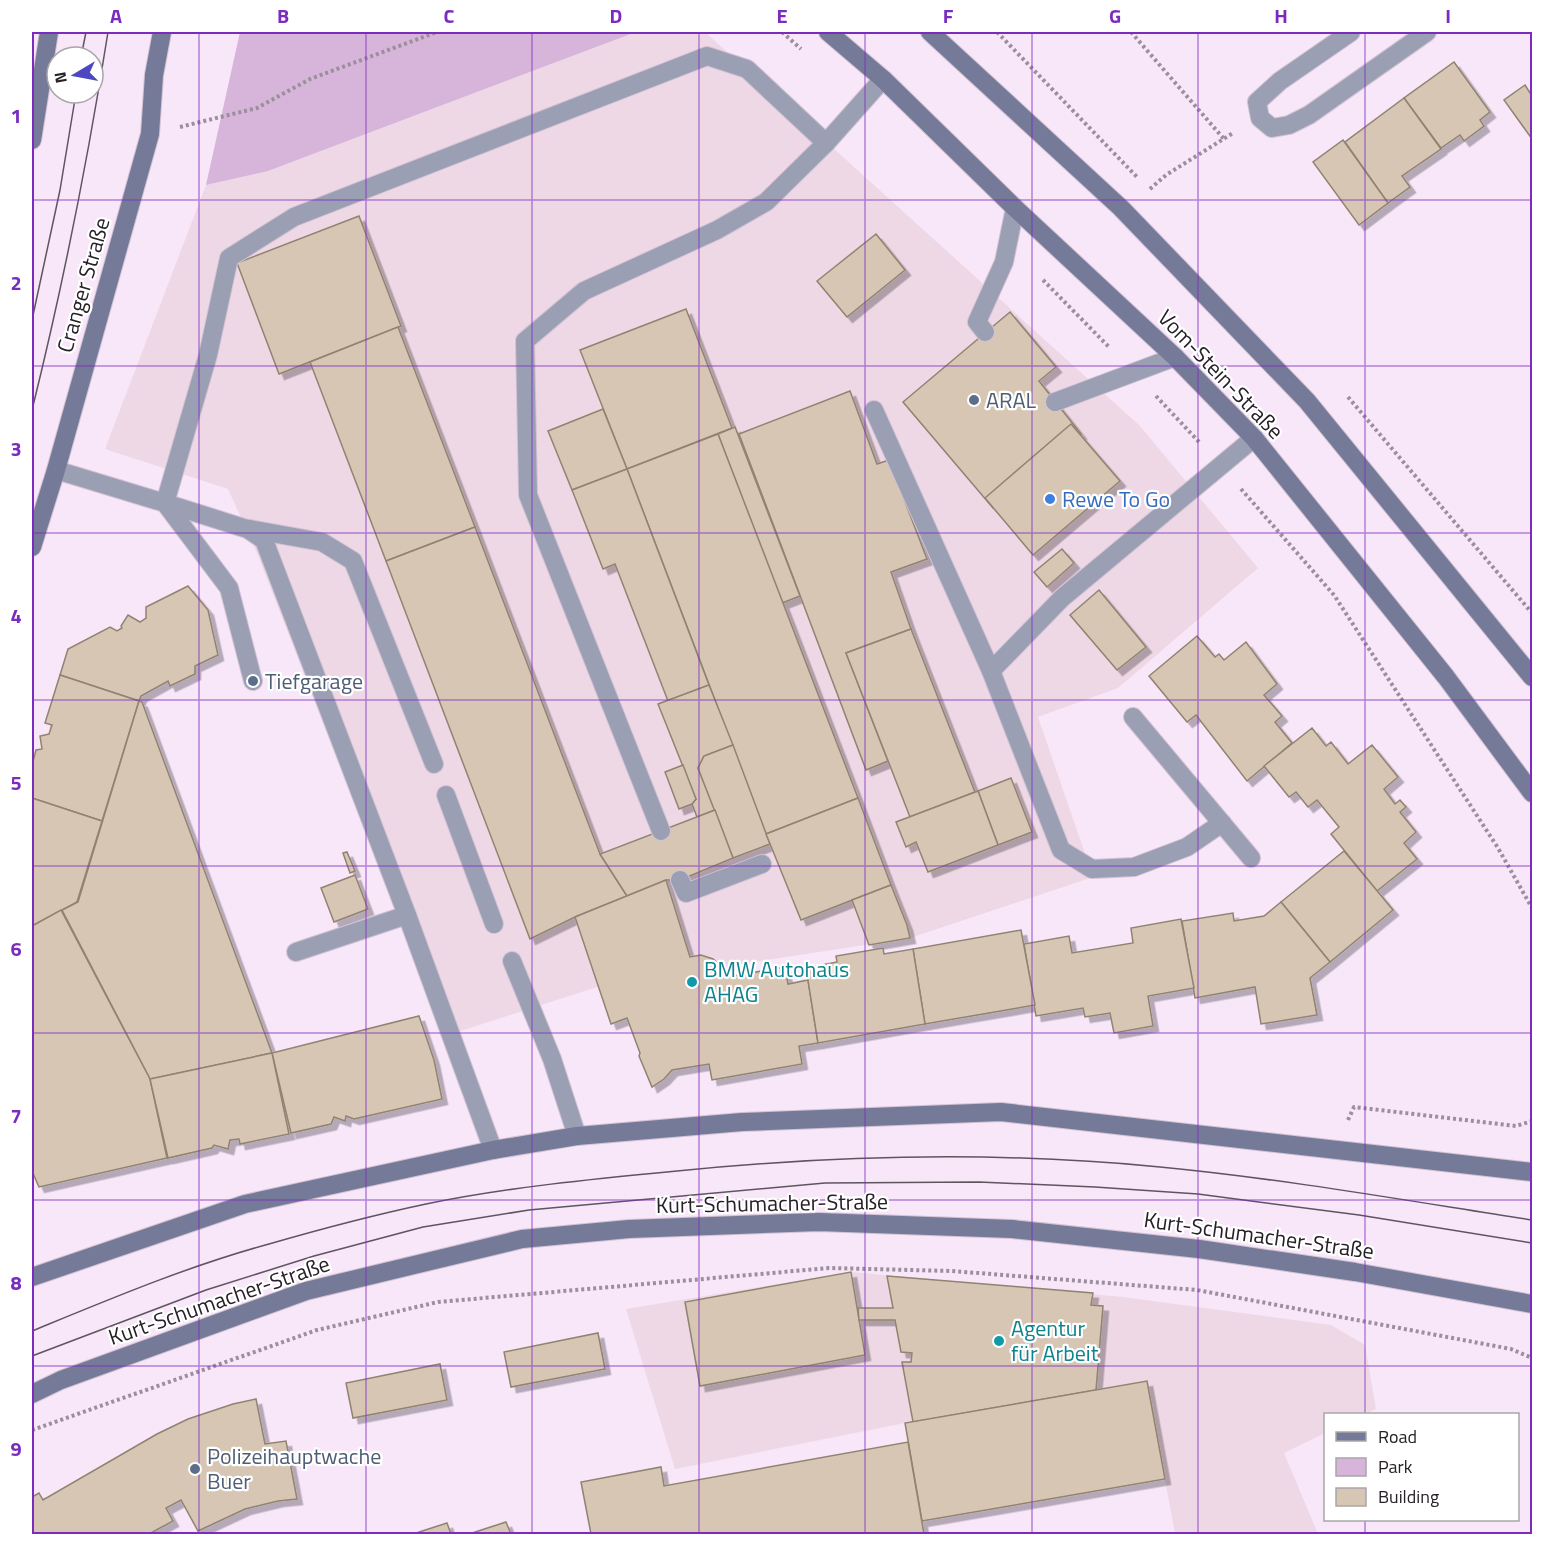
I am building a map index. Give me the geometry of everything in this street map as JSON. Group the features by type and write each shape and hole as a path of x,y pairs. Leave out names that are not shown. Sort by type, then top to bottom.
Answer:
{"main road":[{"path":"32,140 49,32"},
{"name":"Cranger Straße","path":"32,547 56,470 150,134 154,75 162,32"},
{"name":"Vom-Stein-Straße","path":"828,32 883,79 1015,208 1175,357 1254,438 1446,677 1533,794"},
{"name":"Vom-Stein-Straße","path":"930,32 1121,208 1307,400 1533,677"},
{"path":"32,1277 245,1204 493,1150 577,1136 742,1122 1001,1112 1533,1172"},
{"name":"Kurt-Schumacher-Straße","path":"32,1394 60,1380 306,1291 522,1239 629,1229 819,1222 1012,1229 1209,1250 1355,1272 1533,1304"}],"street":[{"path":"1352,32 1280,81 1257,102 1260,118 1272,128 1289,125 1308,115 1427,32"},
{"path":"165,503 208,355 229,258 294,217 707,56 747,69 826,143"},
{"path":"661,831 528,495 525,341 584,291 717,230 766,202 826,143 883,79"},
{"path":"986,332 977,322 1004,262 1015,208"},
{"path":"1055,402 1175,357"},
{"path":"874,410 991,671 1061,850 1092,870 1134,867 1187,846 1222,823"},
{"path":"991,671 1062,598 1254,438"},
{"path":"56,470 244,528 322,542 353,561 434,764"},
{"path":"165,503 229,588 253,681"},
{"path":"244,528 264,540 407,915 493,1150"},
{"path":"1133,717 1251,858"},
{"path":"446,795 494,924"},
{"path":"680,880 686,893 762,864"},
{"path":"296,952 407,915"},
{"path":"512,961 552,1059 577,1136"}],"path":[{"path":"150,134 257,108 310,79 437,32"},
{"path":"782,32 808,56"},
{"path":"1131,32 1224,139"},
{"path":"1149,189 1166,175 1260,118"},
{"path":"1007,245 1221,466 1334,595 1498,848 1533,908"},
{"path":"1334,1149 1354,1107 1516,1126 1533,1121"},
{"path":"32,1430 317,1330 438,1302 829,1268 952,1271 1197,1290 1511,1349 1533,1358"}],"shaded area":[{"path":"636,32 705,32 1140,426 1258,568 1118,688 1038,717 1093,877 910,938 722,967 690,957 445,1036 257,553 228,489 105,449 206,185 268,171"},
{"path":"851,1272 1123,1297 1331,1325 1365,1345 1376,1409 1367,1413 1324,1413 1324,1433 1284,1453 1318,1534 1175,1534 1147,1381 905,1423 675,1469 626,1309"}],"green space":[{"path":"240,32 636,32 268,171 206,185"}],"building":[{"path":"1454,62 1490,112 1480,120 1484,126 1464,141 1460,135 1441,148 1404,98"},
{"path":"1525,85 1532,96 1532,139 1504,100"},
{"path":"1404,98 1441,149 1402,176 1410,187 1388,203 1345,142"},
{"path":"1343,140 1388,203 1359,225 1313,162"},
{"path":"359,216 401,326 279,374 237,263"},
{"path":"876,234 905,270 847,317 817,281"},
{"path":"686,309 732,428 627,469 580,350"},
{"path":"1010,312 1056,367 1039,381 1081,434 993,508 903,402"},
{"path":"398,327 475,527 386,561 310,362"},
{"path":"850,391 877,464 889,460 927,559 891,572 911,629 846,653 888,761 866,770 739,434"},
{"path":"603,409 627,469 572,490 548,431"},
{"path":"1071,424 1120,481 1033,555 985,498"},
{"path":"735,427 800,596 782,603 718,434"},
{"path":"718,434 858,798 766,834 627,469"},
{"path":"627,469 709,685 668,701 615,564 603,569 572,490"},
{"path":"475,527 600,854 627,896 575,917 530,939 386,561"},
{"path":"1062,549 1074,563 1047,587 1034,572"},
{"path":"188,586 208,610 218,655 195,666 195,674 170,686 168,681 141,696 139,701 60,675 68,649 110,627 117,631 122,628 128,615 140,622 146,618 146,607"},
{"path":"1099,590 1146,647 1117,670 1070,615"},
{"path":"911,629 975,792 910,817 846,653"},
{"path":"1197,636 1215,657 1219,654 1224,660 1246,642 1277,684 1264,695 1282,716 1275,722 1292,743 1247,781 1196,715 1187,722 1149,676"},
{"path":"60,675 139,701 102,821 32,798 32,765 36,750 42,749 40,736 49,734 52,725 45,723"},
{"path":"709,685 733,745 704,756 698,768 715,810 697,817 692,804 696,799 658,704"},
{"path":"139,701 142,702 272,1053 150,1079 62,910 78,902"},
{"path":"1312,728 1326,746 1331,742 1348,764 1372,745 1398,777 1384,789 1395,804 1400,800 1406,807 1400,812 1416,832 1404,843 1417,859 1377,891 1331,834 1339,827 1317,800 1308,807 1296,792 1289,797 1264,766"},
{"path":"733,745 770,844 733,858 698,768 704,756"},
{"path":"683,765 696,799 692,804 679,809 665,772"},
{"path":"1011,778 1032,832 998,845 978,791"},
{"path":"978,791 998,845 928,872 916,842 906,847 896,822"},
{"path":"32,798 102,821 77,902 32,926"},
{"path":"858,798 891,885 801,920 766,834"},
{"path":"715,810 733,858 680,880 666,880 627,896 600,854"},
{"path":"1344,851 1393,910 1330,962 1281,902"},
{"path":"347,852 355,871 350,873 343,853"},
{"path":"355,875 368,909 334,922 321,888"},
{"name":"BMW Autohaus AHAG","path":"666,880 690,957 701,955 713,959 722,967 727,977 785,967 788,984 808,980 818,1043 799,1046 802,1064 712,1080 709,1064 672,1070 652,1087 627,1018 611,1024 575,917"},
{"path":"891,885 910,938 869,945 852,900"},
{"path":"1281,902 1330,962 1310,978 1317,1015 1261,1024 1255,987 1195,998 1182,921 1233,913 1234,921 1264,916"},
{"path":"61,910 150,1079 167,1158 39,1187 32,1171 32,926"},
{"path":"1181,919 1194,988 1148,996 1153,1026 1114,1033 1110,1013 1085,1017 1083,1008 1036,1016 1024,944 1069,936 1072,953 1133,943 1131,928"},
{"path":"1021,930 1035,1005 925,1024 913,949"},
{"path":"883,948 884,954 913,949 925,1024 818,1043 806,968 837,962 836,956"},
{"path":"419,1016 434,1060 442,1099 354,1119 346,1116 345,1121 334,1117 331,1124 291,1133 272,1053"},
{"path":"272,1053 289,1134 240,1144 239,1139 230,1140 228,1149 214,1145 212,1148 168,1158 150,1079"},
{"path":"851,1272 865,1355 700,1386 685,1302"},
{"name":"Agentur für Arbeit","path":"887,1276 1093,1293 1091,1305 1103,1306 1096,1390 913,1422 902,1362 911,1362 912,1353 901,1352 895,1320 859,1320 858,1308 893,1308"},
{"path":"598,1333 605,1369 511,1387 504,1352"},
{"path":"440,1364 447,1400 353,1418 346,1383"},
{"path":"1147,1381 1165,1479 922,1521 905,1423"},
{"name":"Polizeihauptwache Buer","path":"256,1399 265,1444 286,1441 297,1499 245,1509 198,1531 181,1500 166,1508 173,1521 149,1534 32,1534 32,1497 39,1493 43,1500 157,1434 188,1419"},
{"path":"908,1442 924,1534 591,1534 581,1482 661,1467 664,1486"},
{"path":"506,1522 511,1534 469,1534"},
{"path":"447,1523 451,1534 413,1534"}],"tram line":[{"path":"83,45 86,32"},
{"path":"32,410 74,222 108,32"},
{"path":"32,320 60,190 74,105"},
{"path":"32,1331 209,1262 289,1238 426,1204 520,1188 614,1177 797,1161 979,1157 1100,1162 1254,1178 1532,1220"},
{"path":"32,1356 206,1290 314,1256 423,1227 529,1210 825,1183 979,1182 1198,1194 1359,1215 1532,1243"}],"place":[{"name":"ARAL","path":"974,400"},
{"name":"Rewe To Go","path":"1050,499"},
{"name":"Tiefgarage","path":"253,681"},
{"name":"BMW Autohaus AHAG","path":"692,982"},
{"name":"Agentur für Arbeit","path":"999,1341"},
{"name":"Polizeihauptwache Buer","path":"195,1469"}]}
